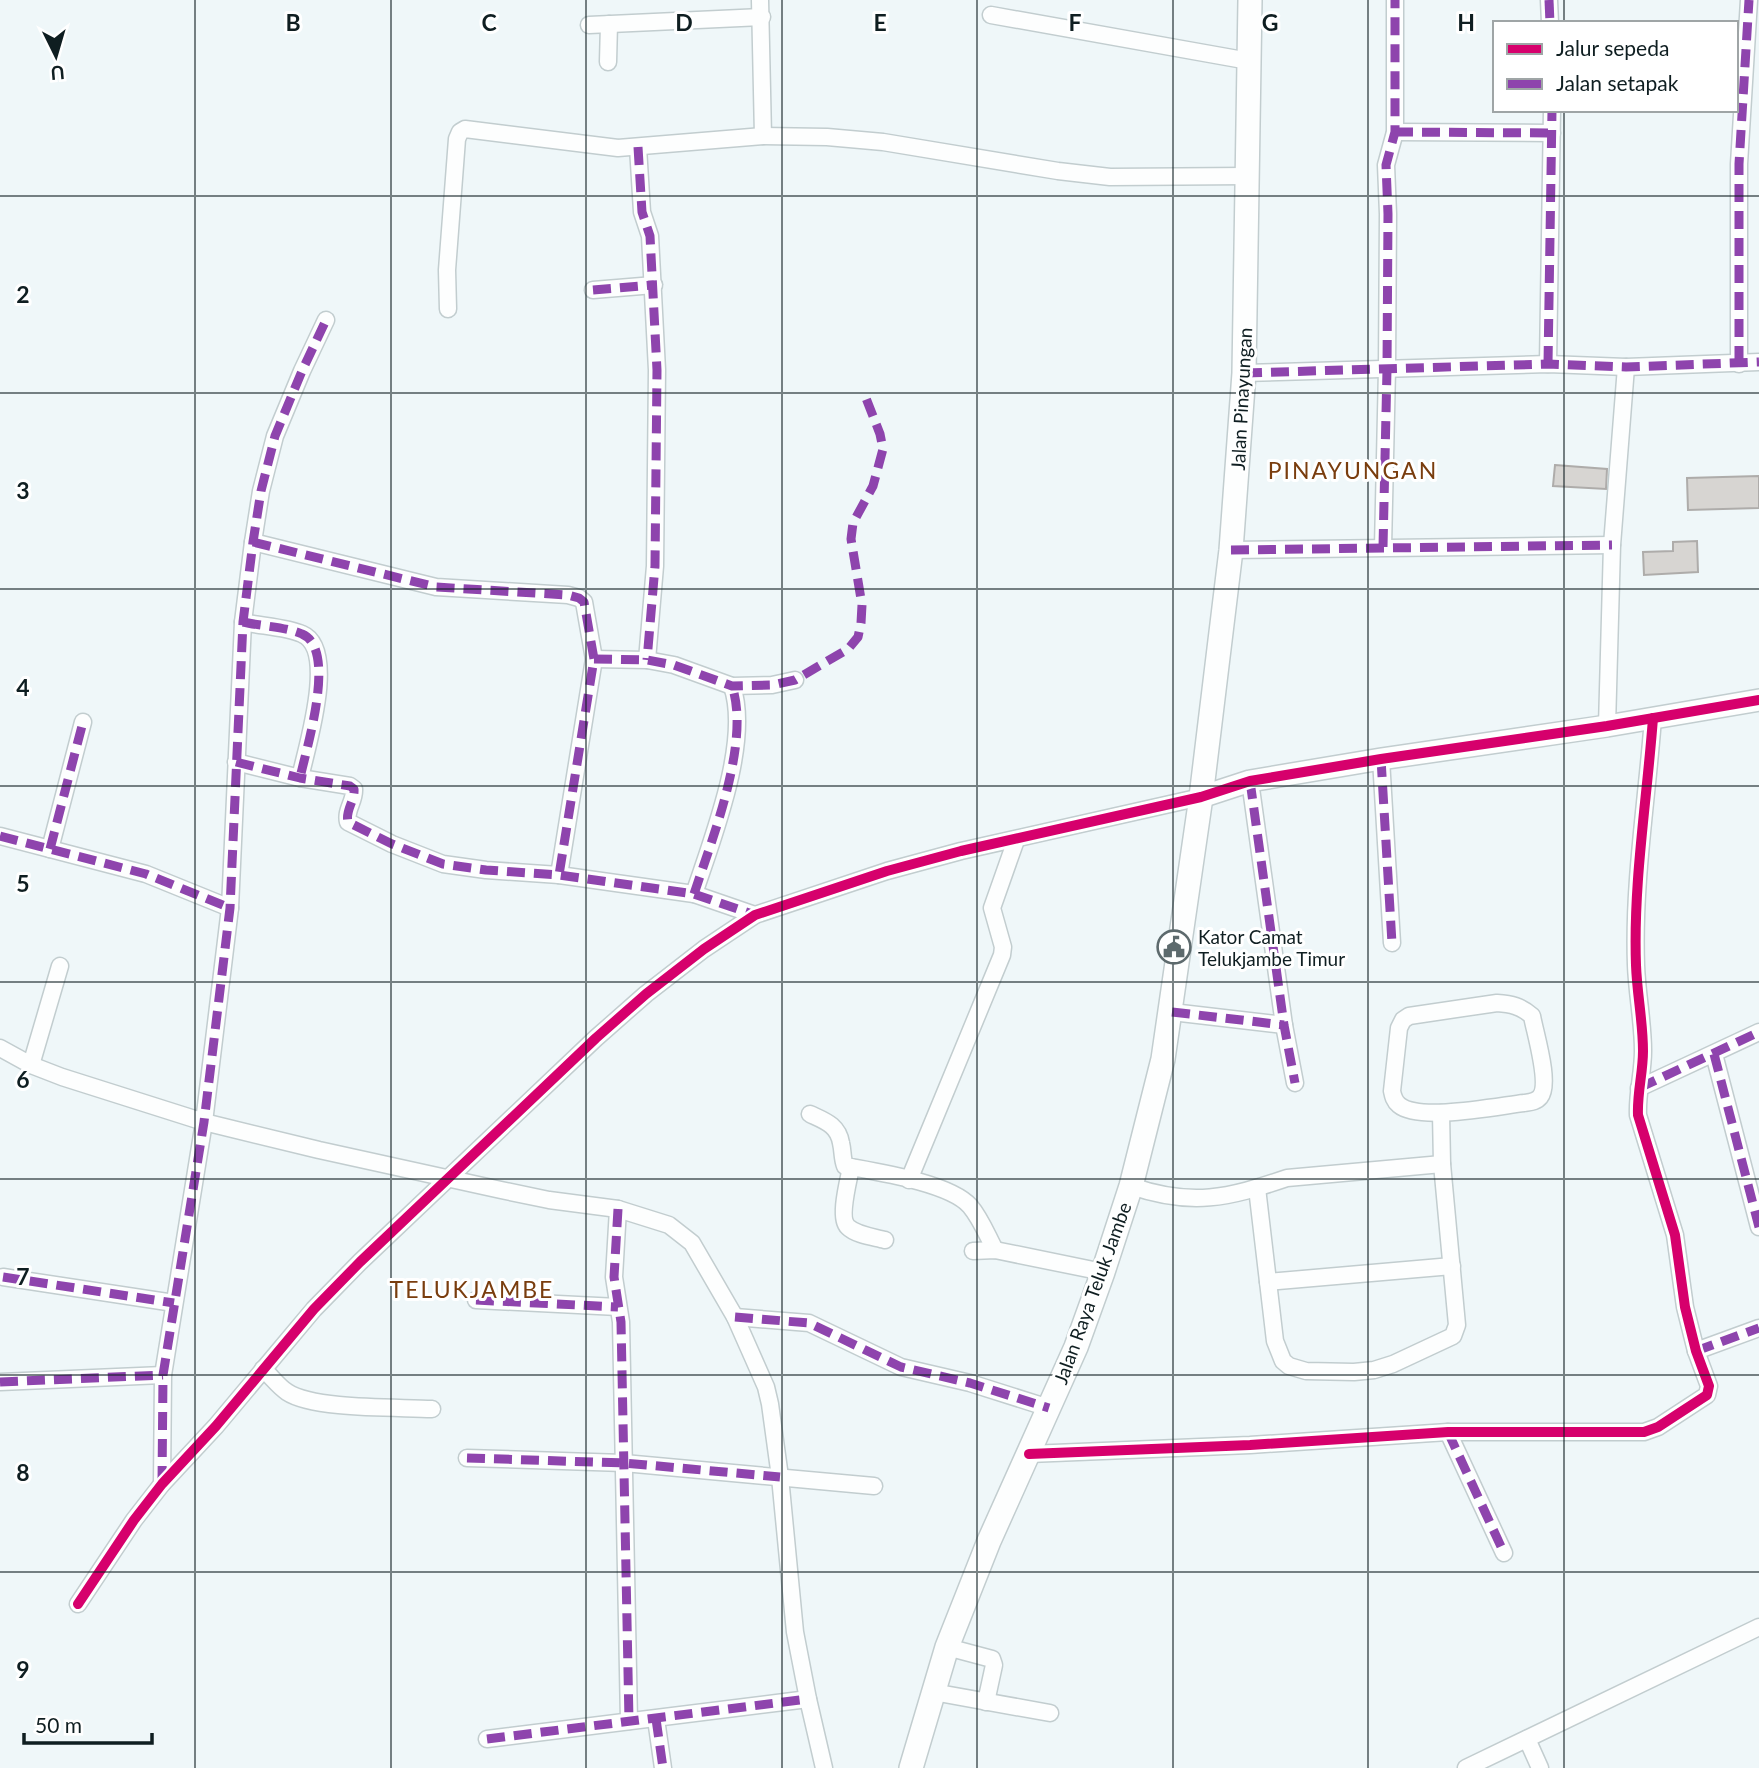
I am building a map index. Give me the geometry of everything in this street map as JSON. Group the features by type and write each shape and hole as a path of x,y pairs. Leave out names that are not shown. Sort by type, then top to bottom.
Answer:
{"main road":[{"name":"Jalan Pinayungan","path":"1201,797 1231,550 1244,373 1250,0"},
{"name":"Jalan Raya Teluk Jambe","path":"911,1768 947,1647 989,1541 1076,1347 1131,1186 1172,1012 1201,797"}],"street":[{"path":"760,0 763,136"},
{"path":"1383,547 1387,369 1386,166 1395,132 1395,0"},
{"path":"1549,0 1550,21"},
{"path":"1739,364 1739,164 1749,0"},
{"path":"991,15 1249,61"},
{"path":"589,25 762,17"},
{"path":"608,24 608,62"},
{"path":"1548,364 1552,112"},
{"path":"449,309 449,226 457,139 460,132 466,129 618,148 763,136 827,137 883,142 1058,172 1110,177 1248,176"},
{"path":"1395,132 1552,133"},
{"path":"638,147 642,212 650,236 654,285 657,496 655,566 646,660"},
{"path":"593,290 654,285"},
{"path":"162,1484 163,1374 204,1122 230,908 243,622 253,542 261,491 275,436 326,320"},
{"path":"1244,373 1548,364 1626,367 1759,362"},
{"path":"1607,726 1612,545 1626,367"},
{"path":"253,542 436,587 579,598 583,601 594,659 559,875"},
{"path":"1231,550 1612,545"},
{"path":"243,622 304,634 314,646 319,671 317,702 300,778"},
{"path":"594,659 646,660 674,665 732,686 772,685 795,680"},
{"path":"694,894 730,776 738,717 732,686"},
{"path":"78,1604 134,1520 162,1484 216,1426 323,1300 596,1038 704,948 755,915 887,871 961,850 1201,797 1250,780 1607,726 1759,699"},
{"path":"1029,1454 1250,1446 1448,1432 1644,1432 1658,1427 1707,1395 1709,1386 1696,1351 1685,1307 1675,1235 1638,1115 1643,1052 1636,966 1637,894 1653,718"},
{"path":"50,849 83,722"},
{"path":"1381,759 1392,943"},
{"path":"236,762 300,778 350,786 354,789 354,795 346,816 348,822 392,844 443,864 559,875 694,894 755,915"},
{"path":"1250,780 1284,1025 1295,1083"},
{"path":"0,836 146,874 230,908"},
{"path":"909,1180 1002,956 1003,947 992,908 1016,840"},
{"path":"31,1065 60,965"},
{"path":"1497,1003 1513,1004 1524,1009 1532,1016 1545,1081 1541,1097 1524,1103 1441,1113 1408,1110 1399,1106 1394,1098 1398,1037 1403,1020 1409,1016 1497,1003"},
{"path":"1172,1012 1284,1025"},
{"path":"1639,1088 1759,1032"},
{"path":"0,1048 31,1065 204,1122 318,1150 549,1200 618,1209 669,1224 692,1243 735,1317 766,1387 774,1424 795,1632 824,1768"},
{"path":"1714,1055 1759,1227"},
{"path":"1257,1188 1275,1340 1283,1361 1289,1366 1306,1371 1354,1372 1393,1364 1453,1336 1457,1325 1442,1164 1441,1113"},
{"path":"810,1114 835,1128 842,1145 845,1166 953,1193 969,1205 982,1223 995,1250"},
{"path":"1131,1186 1172,1197 1199,1199 1225,1196 1287,1178 1442,1164"},
{"path":"851,1167 844,1222 849,1228 885,1240"},
{"path":"618,1209 614,1277 621,1322 629,1721"},
{"path":"973,1251 995,1250 1103,1272"},
{"path":"1268,1282 1452,1266"},
{"path":"3,1277 174,1303"},
{"path":"476,1300 618,1307"},
{"path":"735,1317 809,1323 901,1367 970,1383 1049,1408"},
{"path":"1696,1351 1759,1328"},
{"path":"263,1369 287,1392 301,1398 332,1404 432,1409"},
{"path":"0,1382 163,1374"},
{"path":"1448,1432 1504,1553"},
{"path":"467,1458 624,1463 874,1486"},
{"path":"1466,1768 1759,1628"},
{"path":"947,1647 992,1659 994,1665 986,1702"},
{"path":"933,1692 1050,1713"},
{"path":"487,1739 808,1699"},
{"path":"656,1718 663,1768"},
{"path":"1527,1739 1541,1768"}],"building":[{"path":"1555,465 1607,469 1606,489 1553,486"},
{"path":"1759,476 1759,508 1688,510 1687,478"},
{"path":"1697,541 1698,572 1644,575 1643,552 1673,551 1673,542"}],"marked path":[{"path":"1383,547 1387,369 1386,165 1395,132 1395,0"},
{"path":"1549,0 1550,21"},
{"path":"1739,364 1739,164 1749,0"},
{"path":"1548,364 1552,112"},
{"path":"1395,132 1552,133"},
{"path":"638,147 642,212 650,236 657,370 655,566 647,660"},
{"path":"593,290 654,285"},
{"path":"162,1484 163,1375 204,1122 230,908 243,622 253,542 261,491 275,436 326,320"},
{"path":"1244,373 1548,364 1626,367 1759,362"},
{"path":"594,659 647,660 674,665 732,686 772,685 795,680 848,649 858,637 862,605 851,539 853,523 873,486 883,449 864,393"},
{"path":"253,542 436,587 568,595 584,602 594,659 559,875"},
{"path":"1231,550 1612,545"},
{"path":"243,622 302,634 312,643 318,659 317,701 300,778"},
{"path":"694,894 719,819 733,762 737,709 732,686"},
{"path":"50,849 83,722"},
{"path":"1381,759 1392,943"},
{"path":"236,762 300,778 350,786 354,793 348,822 392,844 443,864 559,875 694,894 755,915"},
{"path":"1250,781 1284,1025 1295,1083"},
{"path":"0,836 146,874 230,908"},
{"path":"1172,1012 1284,1025"},
{"path":"1639,1088 1759,1032"},
{"path":"1714,1054 1759,1227"},
{"path":"618,1209 614,1277 621,1322 629,1721"},
{"path":"3,1277 174,1303"},
{"path":"476,1300 618,1307"},
{"path":"735,1317 809,1323 901,1367 970,1383 1049,1408"},
{"path":"1696,1351 1759,1328"},
{"path":"0,1382 163,1375"},
{"path":"1448,1432 1504,1553"},
{"path":"467,1458 624,1463 780,1477"},
{"path":"487,1739 808,1699"},
{"path":"656,1719 663,1768"}],"cycle path":[{"path":"78,1604 134,1520 162,1484 216,1426 314,1309 360,1262 646,994 704,949 755,915 887,871 961,851 1201,797 1250,781 1759,700"},
{"path":"1029,1454 1250,1445 1448,1432 1644,1432 1658,1427 1707,1395 1709,1386 1696,1351 1685,1307 1675,1235 1638,1115 1643,1051 1636,965 1637,903 1653,718"}],"place":[{"name":"Kator Camat Telukjambe Timur","path":"1174,947"}],"district":[{"name":"PINAYUNGAN","path":"1353,470"},
{"name":"TELUKJAMBE","path":"472,1289"}]}
